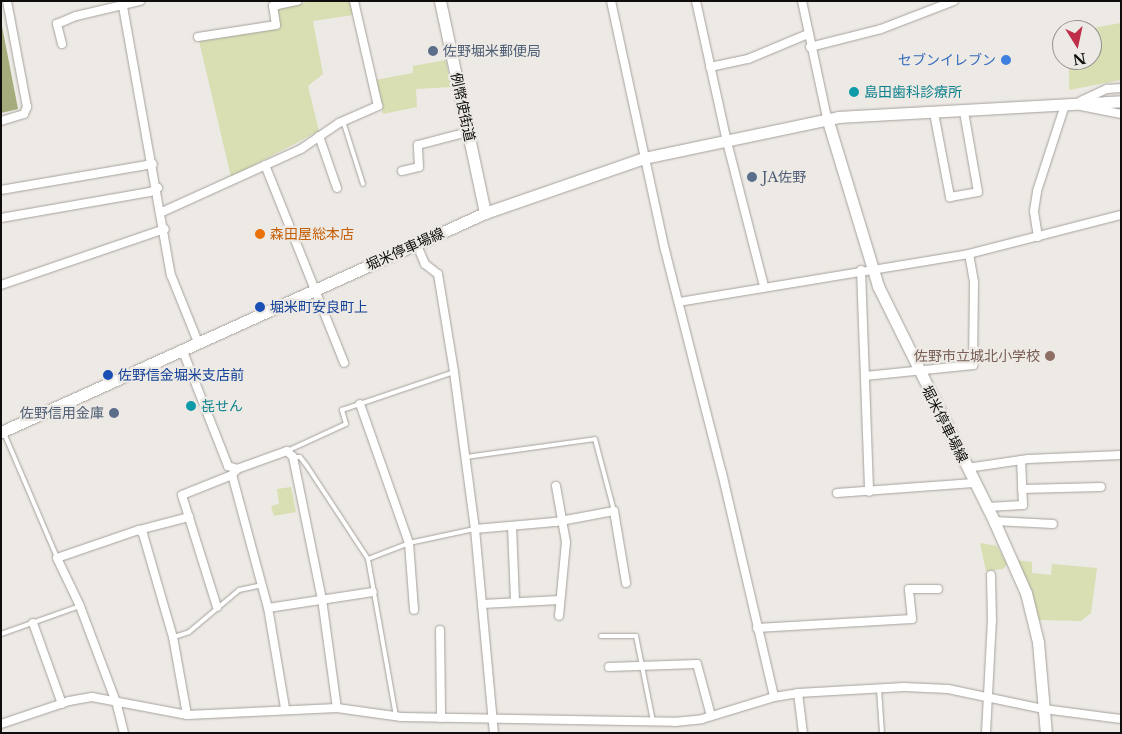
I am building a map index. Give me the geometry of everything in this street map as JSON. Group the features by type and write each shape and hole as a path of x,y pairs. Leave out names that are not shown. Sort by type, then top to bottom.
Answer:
{"main road":[{"name":"例幣使街道","path":"440,1 485,213"},
{"name":"堀米停車場線","path":"2,429 485,213 644,158 726,138 827,118 964,112 1121,101"},
{"name":"堀米停車場線","path":"827,118 866,269 994,521 1034,618 1046,733"}],"street":[{"path":"1,121 24,114 27,108 8,1"},
{"path":"62,44 57,24 76,16 123,3 140,1"},
{"path":"198,37 276,25 273,6 297,1"},
{"path":"162,212 302,149 343,121 378,106 354,1"},
{"path":"611,1 644,158 774,697"},
{"path":"696,1 726,138 764,286"},
{"path":"802,1 810,47 827,118"},
{"path":"810,47 881,29 954,1"},
{"path":"123,3 158,188 171,275 198,342"},
{"path":"710,67 748,59 808,34"},
{"path":"1038,237 1034,210 1037,191 1070,104 1106,89 1121,88"},
{"path":"1070,104 1121,114"},
{"path":"934,113 950,197 978,192 964,112"},
{"path":"402,171 419,167 418,145 468,132"},
{"path":"319,136 337,188"},
{"path":"1,190 153,164"},
{"path":"264,165 344,363"},
{"path":"1,218 150,192 158,188"},
{"path":"679,302 866,269 969,254 1121,215"},
{"path":"1,285 165,229"},
{"path":"416,243 425,264 438,274 454,372 475,529 494,733"},
{"path":"865,376 973,365 974,282 969,254"},
{"path":"866,269 865,376 869,491"},
{"path":"182,349 228,466 235,472 268,608 285,708"},
{"path":"360,404 409,543 414,610"},
{"path":"217,607 182,495 287,451 293,456 322,599 337,708"},
{"path":"967,468 1020,460 1121,455"},
{"path":"986,507 1022,505 1020,460"},
{"path":"837,493 974,483"},
{"path":"556,486 566,542 559,616"},
{"path":"1022,488 1101,487"},
{"path":"475,529 562,521 614,511 626,583"},
{"path":"124,733 116,702 80,606 57,558 139,530 189,518"},
{"path":"994,521 1053,524"},
{"path":"512,526 515,602"},
{"path":"139,530 144,534 173,637 187,715"},
{"path":"986,733 990,697 991,575"},
{"path":"758,628 912,619 909,589 938,589"},
{"path":"268,608 373,592"},
{"path":"482,604 560,600"},
{"path":"33,623 62,704"},
{"path":"440,630 441,718"},
{"path":"609,668 697,664 711,716"},
{"path":"1,724 62,704 92,697 187,715 234,714 285,708 337,708 396,716 441,718 653,721 711,716 774,697 798,693 879,689 948,689 1044,709 1121,719"},
{"path":"798,693 803,733"}],"lane":[{"path":"343,121 363,184"},
{"path":"287,451 346,424 342,410 454,372"},
{"path":"2,429 57,558"},
{"path":"464,457 596,439 614,511"},
{"path":"293,456 300,458 307,466 368,559 396,716"},
{"path":"368,559 409,543 475,529"},
{"path":"173,637 189,632 239,590 262,585"},
{"path":"1,634 80,606"},
{"path":"601,636 636,636 640,666 653,721"},
{"path":"879,689 882,733"}],"green space":[{"path":"313,1 351,1 353,15 313,21 323,74 308,86 319,131 231,177 199,41 279,27 277,8"},
{"path":"1,21 18,109 1,113"},
{"path":"1121,23 1121,80 1069,90 1069,70 1102,70 1102,26"},
{"path":"446,60 451,87 416,89 417,107 383,114 375,80 413,73 413,66"},
{"path":"291,487 296,512 274,516 271,506 279,504 277,489"},
{"path":"980,543 997,546 1007,564 1003,569 986,571"},
{"path":"1015,560 1032,562 1032,573 1051,575 1052,564 1097,568 1091,613 1081,621 1039,620"}],"place":[{"name":"佐野堀米郵便局","path":"433,51"},
{"name":"セブンイレブン","path":"1006,60"},
{"name":"島田歯科診療所","path":"854,92"},
{"name":"JA佐野","path":"752,177"},
{"name":"森田屋総本店","path":"260,234"},
{"name":"堀米町安良町上","path":"260,307"},
{"name":"佐野市立城北小学校","path":"1050,356"},
{"name":"佐野信金堀米支店前","path":"108,375"},
{"name":"㐂せん","path":"191,406"},
{"name":"佐野信用金庫","path":"114,413"}]}
